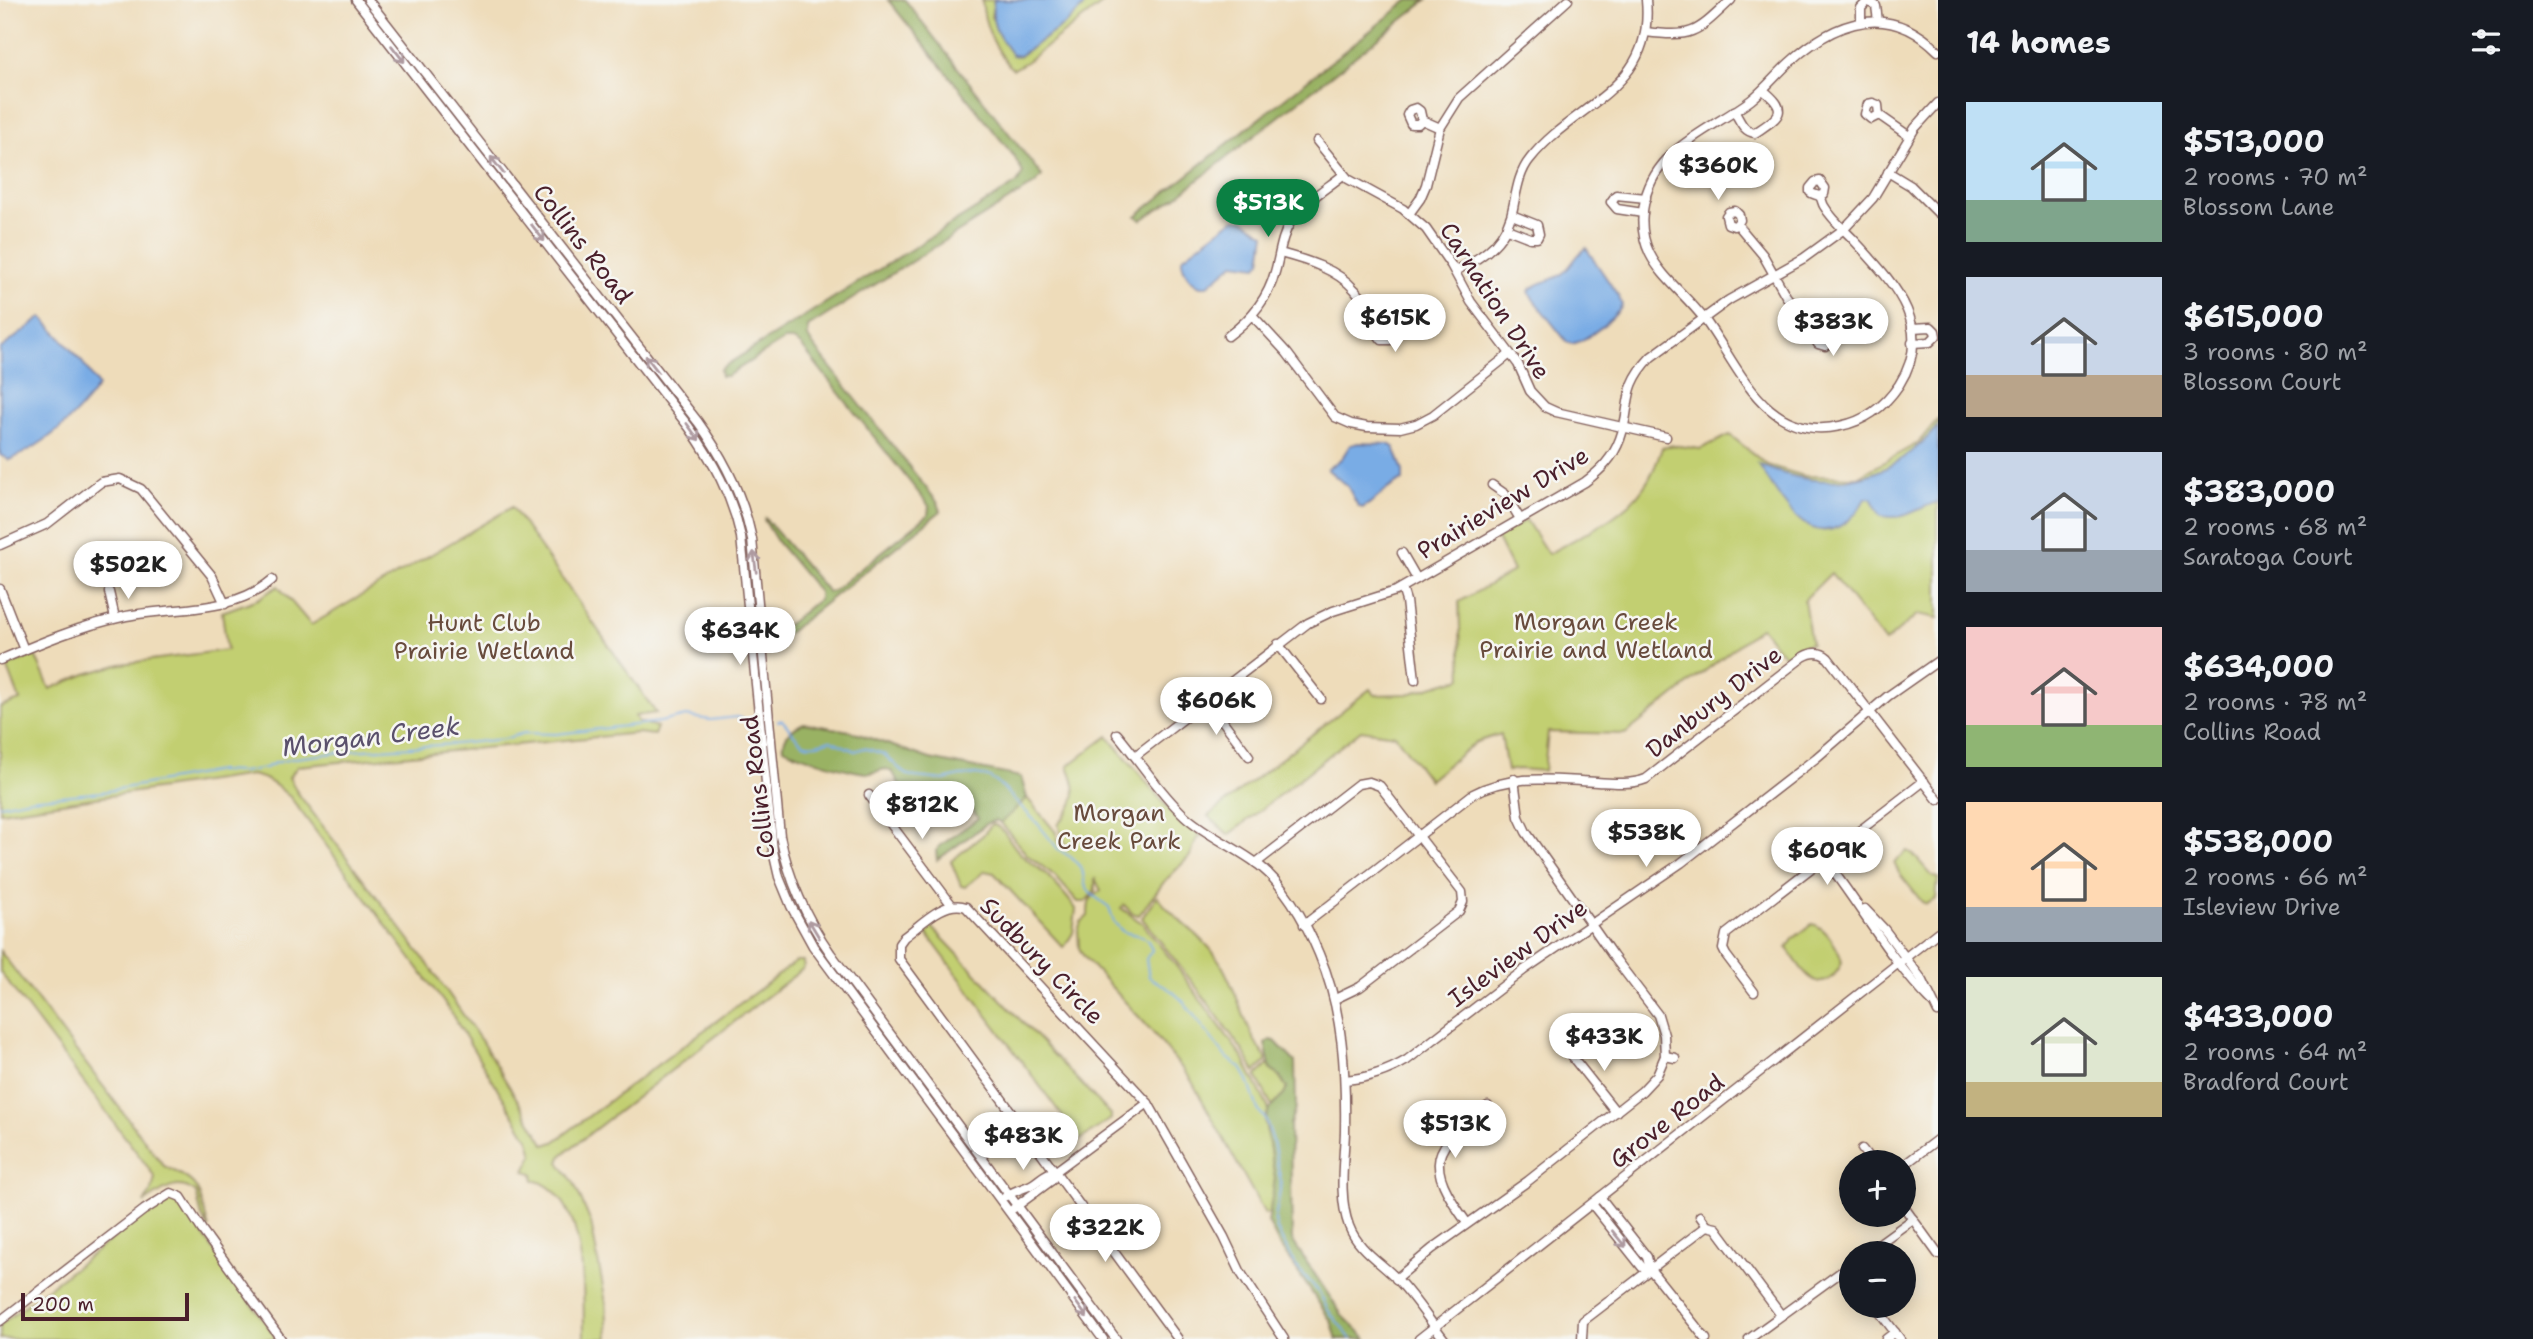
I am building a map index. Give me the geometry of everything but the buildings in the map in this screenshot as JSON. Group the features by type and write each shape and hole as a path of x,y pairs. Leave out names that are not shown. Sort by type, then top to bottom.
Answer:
{"street":[{"name":"Collins Road","path":"356,0 689,426 714,464 731,500 743,545 769,829 779,877 791,906 813,946 1103,1339"},
{"name":"Collins Road","path":"369,0 698,422 726,464 743,503 752,539 780,836 789,875 817,934 1116,1339"},
{"path":"1409,214 1426,185 1440,128 1464,92 1505,59 1568,0"},
{"path":"1455,271 1495,247 1507,229 1520,176 1528,161 1541,147 1614,89 1637,57 1646,32 1646,0"},
{"path":"1646,32 1676,36 1692,32 1731,0"},
{"path":"1861,22 1861,8 1868,1 1876,6 1878,21"},
{"path":"1819,196 1827,210 1899,292 1912,328 1912,343 1909,363 1891,398 1859,421 1819,428 1782,417 1760,402 1703,318 1659,270 1650,255 1645,234 1643,213 1646,198 1658,170 1672,154 1763,90 1822,36 1841,27 1878,21 1896,24 1913,32 1938,51"},
{"path":"1734,111 1744,128 1755,134 1778,116 1780,110 1778,103 1763,90"},
{"name":"Prairieview Drive","path":"1135,756 1278,644 1322,616 1402,587 1585,482 1599,471 1617,446 1628,392 1637,373 1651,357 1746,289 1804,258 1844,229 1873,198 1909,136 1938,103"},
{"path":"1879,115 1909,136"},
{"path":"1423,120 1440,128"},
{"name":"Carnation Drive","path":"1317,141 1343,174 1409,214 1430,233 1471,302 1510,354 1530,391 1545,407 1556,412 1666,437"},
{"path":"1888,172 1911,186 1938,213"},
{"path":"1228,336 1252,316 1266,293 1274,276 1283,237 1295,215 1343,174"},
{"path":"1643,213 1617,209 1611,202 1616,195 1646,198"},
{"path":"1507,229 1530,239 1537,238 1539,234 1537,225 1512,215"},
{"path":"1737,224 1763,256 1798,312 1819,330"},
{"path":"1279,253 1303,259 1339,276 1355,289 1382,327"},
{"path":"1252,316 1287,353 1335,417 1351,425 1367,428 1400,428 1416,424 1432,415 1510,354"},
{"path":"1912,328 1931,327 1936,336 1930,342 1912,343"},
{"path":"0,545 47,524 101,482 120,479 141,489 212,576 225,604"},
{"path":"1492,485 1505,494 1520,519"},
{"path":"1402,553 1417,579"},
{"path":"0,660 89,625 115,618 225,604 255,592 272,580"},
{"path":"1402,587 1415,680"},
{"path":"0,589 24,649"},
{"path":"109,592 115,618"},
{"path":"1278,644 1321,699"},
{"name":"Danbury Drive","path":"1304,925 1473,794 1514,779 1626,783 1646,779 1803,657 1812,653 1828,658 1938,800"},
{"name":"Isleview Drive","path":"1345,1080 1367,1078 1389,1071 1408,1059 1524,970 1681,863 1816,758 1869,711 1938,661"},
{"path":"1207,701 1249,756"},
{"path":"1118,734 1170,801 1208,834 1256,863 1280,887 1304,925 1319,954 1335,999 1342,1041 1345,1080 1346,1216 1359,1244 1396,1279 1444,1339"},
{"path":"1396,1279 1466,1223 1529,1180 1651,1083 1665,1056 1664,1035 1658,1015 1522,826 1514,779"},
{"path":"1754,992 1726,955 1723,948 1726,934 1924,781"},
{"path":"1256,863 1358,784 1369,782 1380,786 1462,892 1463,902 1459,911 1360,987 1335,999"},
{"path":"869,795 951,904"},
{"path":"1824,859 1853,897 1884,929 1902,960 1923,981 1936,1006"},
{"name":"Sudbury Circle","path":"1178,1339 899,959 899,944 904,937 951,904 962,906 973,914 1148,1103 1226,1241 1241,1273 1284,1339"},
{"name":"Grove Road","path":"1419,1339 1938,932"},
{"path":"1570,1054 1616,1112"},
{"path":"1665,1056 1675,1058"},
{"path":"1009,1212 1052,1180 1056,1171 1148,1103"},
{"path":"1466,1223 1446,1195 1441,1181 1439,1165 1442,1149 1450,1137 1488,1106"},
{"path":"1916,1156 1938,1139"},
{"path":"1001,1200 1017,1189 1027,1187 1046,1172 1056,1171"},
{"path":"0,1321 170,1193 181,1197 281,1339"},
{"path":"1600,1197 1647,1257 1650,1269 1706,1339"},
{"path":"1592,1204 1642,1267 1650,1269"},
{"path":"1699,1216 1707,1226 1716,1228 1781,1315"},
{"path":"1916,1223 1938,1254"},
{"path":"1582,1339 1583,1321 1707,1226"},
{"path":"1883,1241 1902,1227"},
{"path":"1749,1339 1839,1275"},
{"path":"1884,1318 1897,1336 1886,1339"}],"green space":[{"path":"888,0 905,0 1042,176 1036,183 808,327 808,337 813,345 938,503 941,511 778,641 775,635 819,599 819,592 778,543 765,518 828,592 833,591 928,515 929,506 800,344 793,340 784,340 727,376 721,376 720,369 1017,183 1023,173 1014,156"},
{"path":"982,0 994,0 991,17 1019,56 1068,22 1089,0 1107,0 1014,69 1004,59 991,36"},
{"path":"1409,0 1427,0 1174,199 1141,220 1136,216"},
{"name":"Morgan Creek Prairie and Wetland","path":"1938,419 1938,618 1918,614 1885,642 1831,573 1804,600 1811,643 1799,647 1786,659 1761,627 1625,734 1548,732 1544,771 1507,771 1501,734 1476,742 1429,780 1395,735 1361,730 1229,835 1208,816 1370,689 1374,695 1408,694 1462,678 1459,602 1513,571 1496,537 1526,520 1548,554 1600,526 1624,509 1646,483 1662,448 1673,445 1700,449 1730,435 1767,465 1804,476 1857,477 1918,443"},
{"name":"Hunt Club Prairie Wetland","path":"512,507 656,713 635,716 638,722 657,727 654,735 638,733 298,766 289,777 297,792 430,967 482,1042 545,1145 554,1142 797,961 803,961 804,968 562,1155 559,1162 574,1183 591,1223 606,1303 608,1339 584,1339 582,1273 574,1225 565,1205 552,1189 534,1180 533,1173 525,1171 533,1155 529,1140 448,1008 290,797 267,780 251,775 0,812 0,707 20,700 7,666 35,655 50,689 86,674 121,664 227,650 222,612 258,599 278,586 311,625"},
{"path":"804,723 850,731 930,759 1021,777 1027,798 1001,823 996,820 988,823 937,860 936,851 940,846 978,818 967,804 960,805 954,814 929,813 909,800 894,774 887,769 871,773 853,771 784,748 789,733"},
{"name":"Morgan Creek Park","path":"1108,736 1168,808 1202,837 1197,838 1190,856 1164,882 1139,915 1132,913 1124,905 1121,908 1142,923 1177,967 1243,1058 1269,1109 1265,1121 1275,1178 1271,1213 1265,1214 1190,1078 1079,948 1078,930 1081,922 1088,916 1091,898 1101,891 1095,878 1095,891 1085,902 1078,902 1055,876 1027,855 1001,823 1027,798 1055,831 1060,844 1067,848 1058,825 1069,811 1074,798 1074,784 1068,766"},
{"path":"992,824 1000,828 1022,855 1048,876 1076,909 1073,933 1065,946 1063,947 994,873 985,871 965,887 961,886 951,861 983,835"},
{"path":"1907,851 1912,853 1933,877 1938,878 1936,899 1926,904 1899,873 1894,863"},
{"path":"1157,896 1204,942 1225,970 1253,1036 1266,1058 1266,1062 1255,1072 1197,988 1142,918"},
{"path":"1812,924 1827,934 1841,958 1842,963 1827,981 1813,979 1799,966 1787,948 1794,938"},
{"path":"930,925 1111,1115 1111,1119 1080,1140 924,930"},
{"path":"0,951 164,1166 193,1183 200,1196 209,1228 202,1217 196,1193 189,1188 169,1188 144,1203 155,1178 0,972"},
{"path":"1270,1040 1275,1041 1295,1062 1296,1107 1290,1124 1292,1240 1342,1315 1367,1339 1337,1339 1331,1321 1279,1244 1268,1222 1275,1178 1265,1121 1269,1109 1284,1095 1287,1088 1280,1076 1271,1070 1265,1044"},
{"path":"1270,1063 1271,1070 1287,1088 1284,1095 1272,1106 1256,1076"},
{"path":"170,1198 183,1207 277,1339 0,1339 0,1325 143,1215"}],"water":[{"path":"994,0 1090,0 1068,22 1019,56 1012,55 996,29"},
{"path":"1234,219 1244,220 1265,234 1261,261 1257,266 1234,263 1207,286 1200,286 1187,274 1182,258"},
{"path":"1586,248 1619,297 1622,306 1600,328 1572,344 1567,342 1529,291 1563,273"},
{"path":"42,317 83,363 98,386 80,409 59,429 23,454 9,460 0,455 0,349"},
{"path":"1938,426 1938,502 1898,517 1881,516 1871,498 1865,499 1854,515 1836,528 1822,530 1809,526 1797,518 1786,505 1758,464 1784,474 1809,479 1833,481 1856,478 1878,472 1899,461 1919,446"},
{"path":"1388,444 1394,447 1403,471 1403,480 1362,508 1358,506 1348,487 1327,469 1342,458 1350,445"}],"waterway":[{"name":"Morgan Creek","path":"0,805 30,799 102,792 218,771 242,772 295,758 351,751 504,739 524,733 556,734 660,722 686,716 710,720 737,717 747,720"},
{"name":"Morgan Creek","path":"778,721 782,720 805,744 830,740 855,751 864,748 884,754 905,774 915,777 944,780 960,776 988,777 998,783 1038,824 1058,849 1072,858 1082,869 1085,885 1090,893 1109,907 1114,922 1123,932 1142,936 1148,941 1152,950 1146,959 1149,977 1183,1001 1225,1056 1241,1068 1248,1080 1258,1110 1265,1118 1273,1141 1281,1183 1275,1220 1277,1230 1295,1265 1319,1292 1328,1310 1351,1339"}]}
